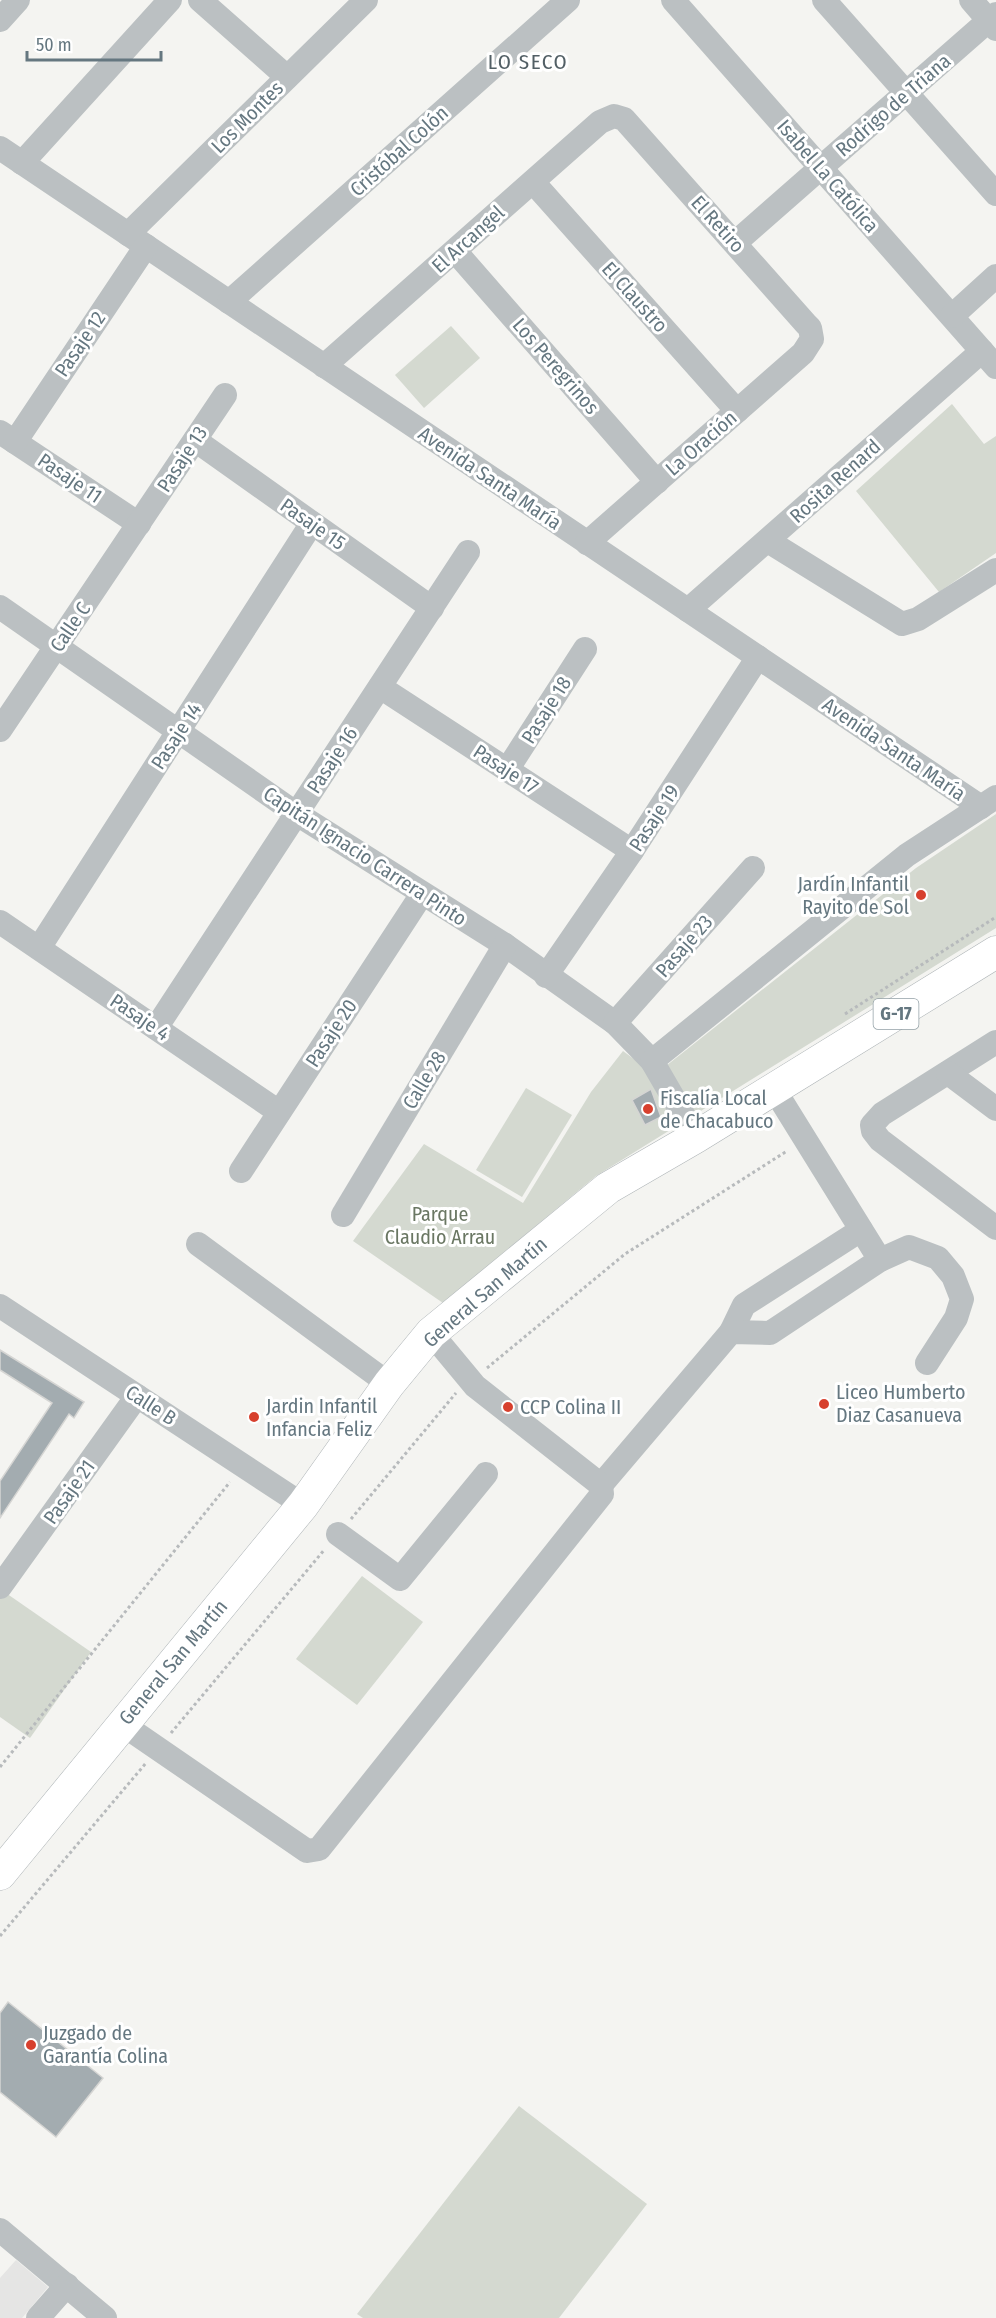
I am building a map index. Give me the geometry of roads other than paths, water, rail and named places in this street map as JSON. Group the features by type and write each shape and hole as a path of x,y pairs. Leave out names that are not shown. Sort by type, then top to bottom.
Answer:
{"main road":[{"name":"General San Martín","path":"4,1860 122,1724 303,1504 389,1384 431,1333 608,1188 696,1137 996,952"}],"street":[{"path":"0,20 18,0"},
{"path":"22,163 170,0"},
{"path":"200,0 287,77"},
{"name":"Los Montes","path":"137,240 287,77 366,0"},
{"name":"Cristóbal Colón","path":"229,302 568,0"},
{"name":"Isabel La Católica","path":"674,0 989,359"},
{"path":"824,0 996,194"},
{"path":"970,0 993,21"},
{"name":"Rodrigo de Triana","path":"735,243 906,93 993,21"},
{"name":"El Arcangel","path":"324,366 604,118 614,116"},
{"name":"El Retiro","path":"614,116 628,123 735,243 810,328 812,339"},
{"name":"Avenida Santa María","path":"0,148 758,657 988,802"},
{"name":"El Claustro","path":"533,182 737,411"},
{"name":"Pasaje 12","path":"7,437 137,240"},
{"name":"Los Peregrinos","path":"455,251 657,482"},
{"path":"952,316 996,276"},
{"name":"La Oración","path":"587,543 807,349 812,339"},
{"name":"Rosita Renard","path":"688,610 989,359"},
{"name":"Pasaje 13","path":"139,524 225,394"},
{"name":"Pasaje 11","path":"7,437 139,524"},
{"name":"Pasaje 15","path":"195,440 432,608"},
{"name":"Pasaje 14","path":"39,948 312,523"},
{"name":"Calle C","path":"0,730 139,524"},
{"path":"768,542 902,624 918,620 996,570"},
{"name":"Pasaje 16","path":"156,1028 468,552"},
{"name":"Capitán Ignacio Carrera Pinto","path":"0,607 297,814 505,945 615,1023 652,1061 696,1137"},
{"name":"Pasaje 18","path":"507,771 585,649"},
{"name":"Pasaje 19","path":"546,976 632,851 758,657"},
{"name":"Pasaje 17","path":"380,687 632,851"},
{"path":"652,1061 907,855 988,802"},
{"name":"Pasaje 23","path":"615,1023 753,868"},
{"name":"Pasaje 20","path":"241,1171 422,894"},
{"name":"Pasaje 4","path":"0,922 279,1112"},
{"name":"Calle 28","path":"343,1215 505,945"},
{"path":"996,1042 882,1114 872,1125 873,1131 880,1140 996,1228"},
{"path":"948,1072 996,1109"},
{"path":"774,1089 880,1260"},
{"path":"601,1485 731,1332 744,1305 861,1230"},
{"path":"198,1244 389,1384"},
{"path":"731,1332 770,1333 880,1260 909,1247 938,1258 953,1276 962,1299 956,1318 927,1363"},
{"name":"Calle B","path":"1,1309 303,1504"},
{"path":"122,1724 307,1851 319,1849 602,1494 601,1485 475,1386 431,1333"},
{"name":"Pasaje 21","path":"0,1587 137,1396"},
{"path":"338,1534 400,1579 486,1474"},
{"path":"0,2230 105,2318"},
{"path":"38,2318 67,2285"}],"place":[{"name":"Jardín Infantil Rayito de Sol","path":"921,895"},
{"name":"Fiscalía Local de Chacabuco","path":"648,1109"},
{"name":"Liceo Humberto Diaz Casanueva","path":"824,1404"},
{"name":"CCP Colina II","path":"508,1407"},
{"name":"Jardin Infantil Infancia Feliz","path":"254,1417"},
{"name":"Juzgado de Garantía Colina","path":"31,2045"}],"district":[{"name":"LO SECO","path":"528,62"}],"park label":[{"name":"Parque Claudio Arrau","path":"440,1226"}]}
